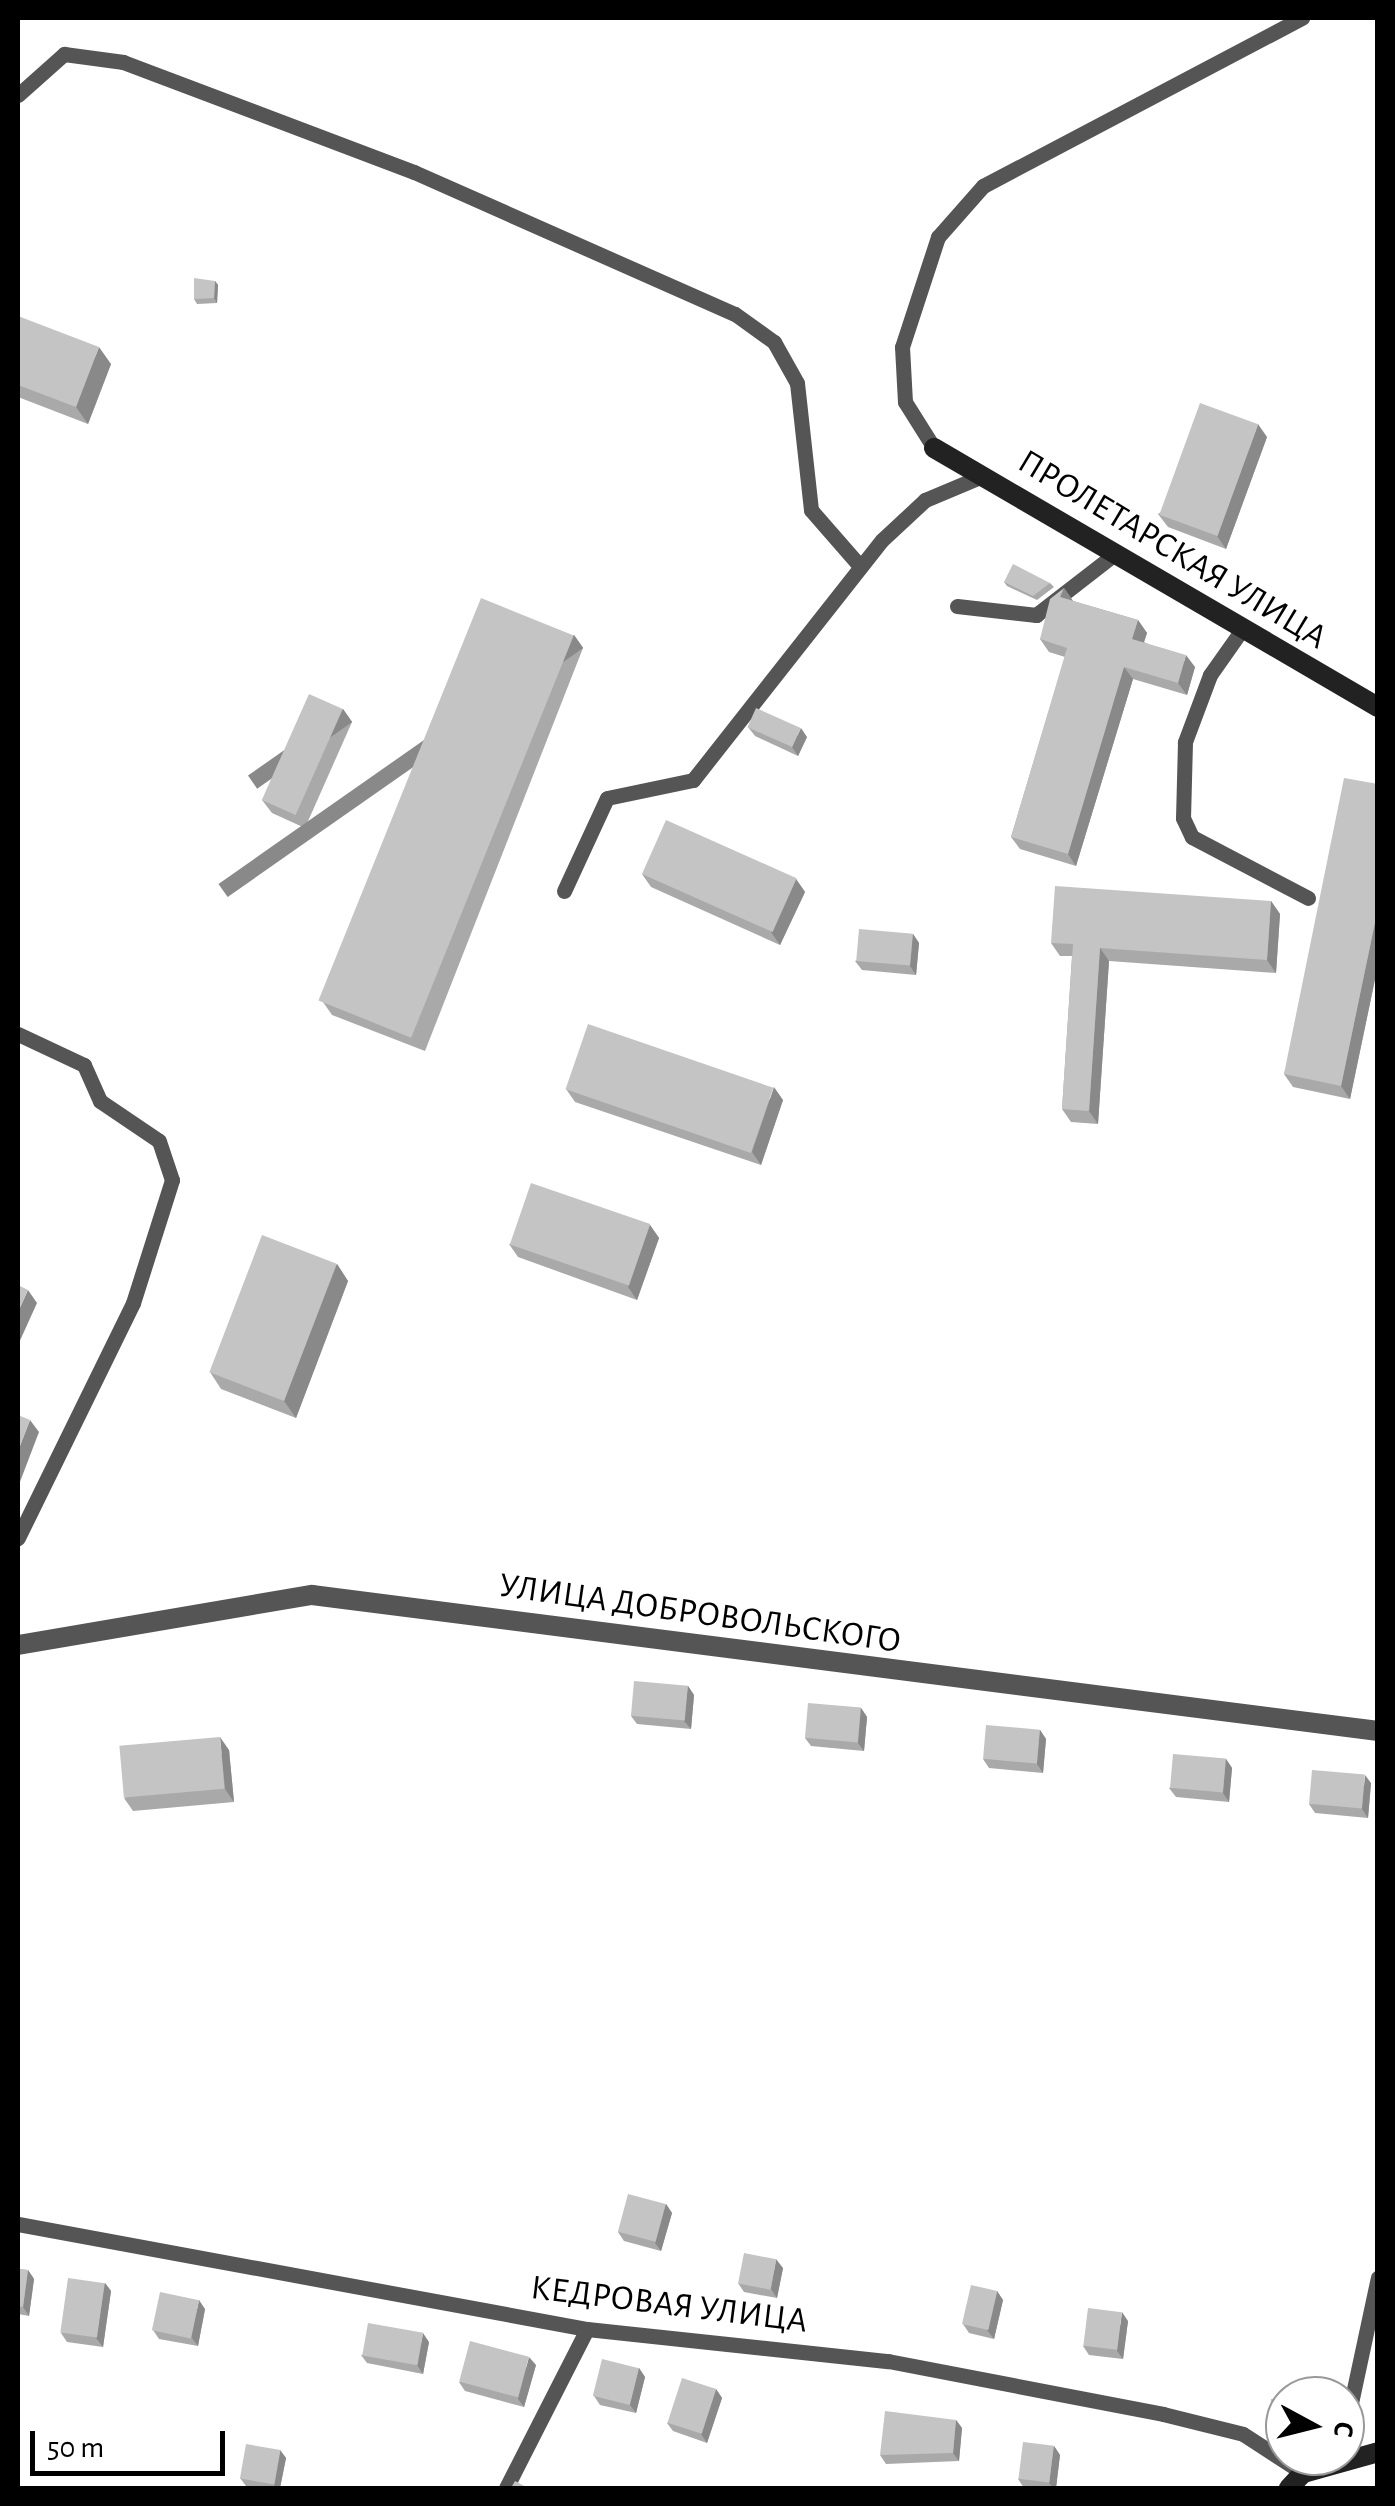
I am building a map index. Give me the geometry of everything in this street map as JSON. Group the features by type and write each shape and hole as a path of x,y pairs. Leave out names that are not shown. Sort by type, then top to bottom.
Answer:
{"street":[{"name":"ПРОЛЕТАРСКАЯ УЛИЦА","path":"934,448 1116,553 1240,631 1378,707"},
{"name":"УЛИЦА ДОБРОВОЛЬСКОГО","path":"18,1645 312,1595 1378,1731"}],"lane":[{"path":"934,448 905,402 902,347 938,238 983,186 1302,18"},
{"path":"18,95 64,54 122,62 414,172 735,314 774,342 798,383 811,510 859,565"},
{"path":"564,891 607,798 693,780 859,565 925,500 982,476"},
{"path":"957,606 1036,615 1116,553"},
{"path":"1240,631 1210,675 1185,742 1183,818 1192,837 1308,898"},
{"path":"18,1034 84,1065 100,1100 159,1141 172,1180 133,1303 18,1538"},
{"name":"КЕДРОВАЯ УЛИЦА","path":"18,2224 587,2329 888,2362 1145,2411 1243,2434 1296,2481"},
{"path":"1357,2376 1378,2277"},
{"path":"506,2488 587,2329"}],"building":[{"path":"194,278 215,281 214,298 194,299"},
{"path":"18,316 99,347 76,407 18,385"},
{"path":"1200,403 1258,424 1218,536 1159,515"},
{"path":"1013,564 1050,583 1033,596 1004,582"},
{"path":"1064,588 1060,597 1138,620 1132,639 1186,655 1178,683 1124,667 1068,854 1011,837 1067,648 1040,639 1050,599"},
{"path":"481,598 574,635 411,1038 318,1000"},
{"path":"309,694 343,709 296,815 262,800"},
{"path":"756,708 801,728 792,747 747,727"},
{"path":"1344,778 1378,784 1378,908 1341,1086 1284,1074"},
{"path":"666,820 797,878 773,932 642,874"},
{"path":"1055,886 1271,901 1267,960 1100,948 1089,1111 1062,1109 1073,944 1051,943"},
{"path":"859,929 913,934 910,966 856,961"},
{"path":"588,1024 773,1088 751,1153 566,1089"},
{"path":"531,1183 650,1224 629,1285 510,1244"},
{"path":"262,1235 337,1264 284,1401 209,1372"},
{"path":"18,1285 28,1290 18,1312"},
{"path":"18,1415 30,1420 18,1451"},
{"path":"634,1681 688,1686 685,1721 631,1716"},
{"path":"808,1703 861,1708 858,1742 805,1738"},
{"path":"986,1725 1040,1730 1037,1764 983,1759"},
{"path":"220,1737 225,1789 124,1798 119,1746"},
{"path":"1173,1754 1226,1759 1223,1792 1170,1788"},
{"path":"1312,1770 1365,1775 1362,1808 1309,1804"},
{"path":"628,2194 666,2204 656,2242 618,2232"},
{"path":"744,2253 776,2259 770,2290 738,2283"},
{"path":"18,2269 28,2270 23,2307 18,2306"},
{"path":"68,2278 105,2283 97,2338 60,2332"},
{"path":"971,2285 997,2291 988,2330 962,2324"},
{"path":"160,2292 199,2300 191,2338 152,2330"},
{"path":"1088,2308 1122,2312 1117,2350 1083,2346"},
{"path":"368,2323 423,2333 417,2365 362,2355"},
{"path":"470,2341 529,2357 518,2397 459,2382"},
{"path":"602,2359 639,2368 630,2405 593,2396"},
{"path":"682,2378 716,2389 702,2434 667,2423"},
{"path":"885,2411 956,2420 953,2453 880,2455"},
{"path":"1023,2442 1054,2446 1049,2483 1018,2479"},
{"path":"246,2444 280,2450 274,2485 240,2478"}]}
